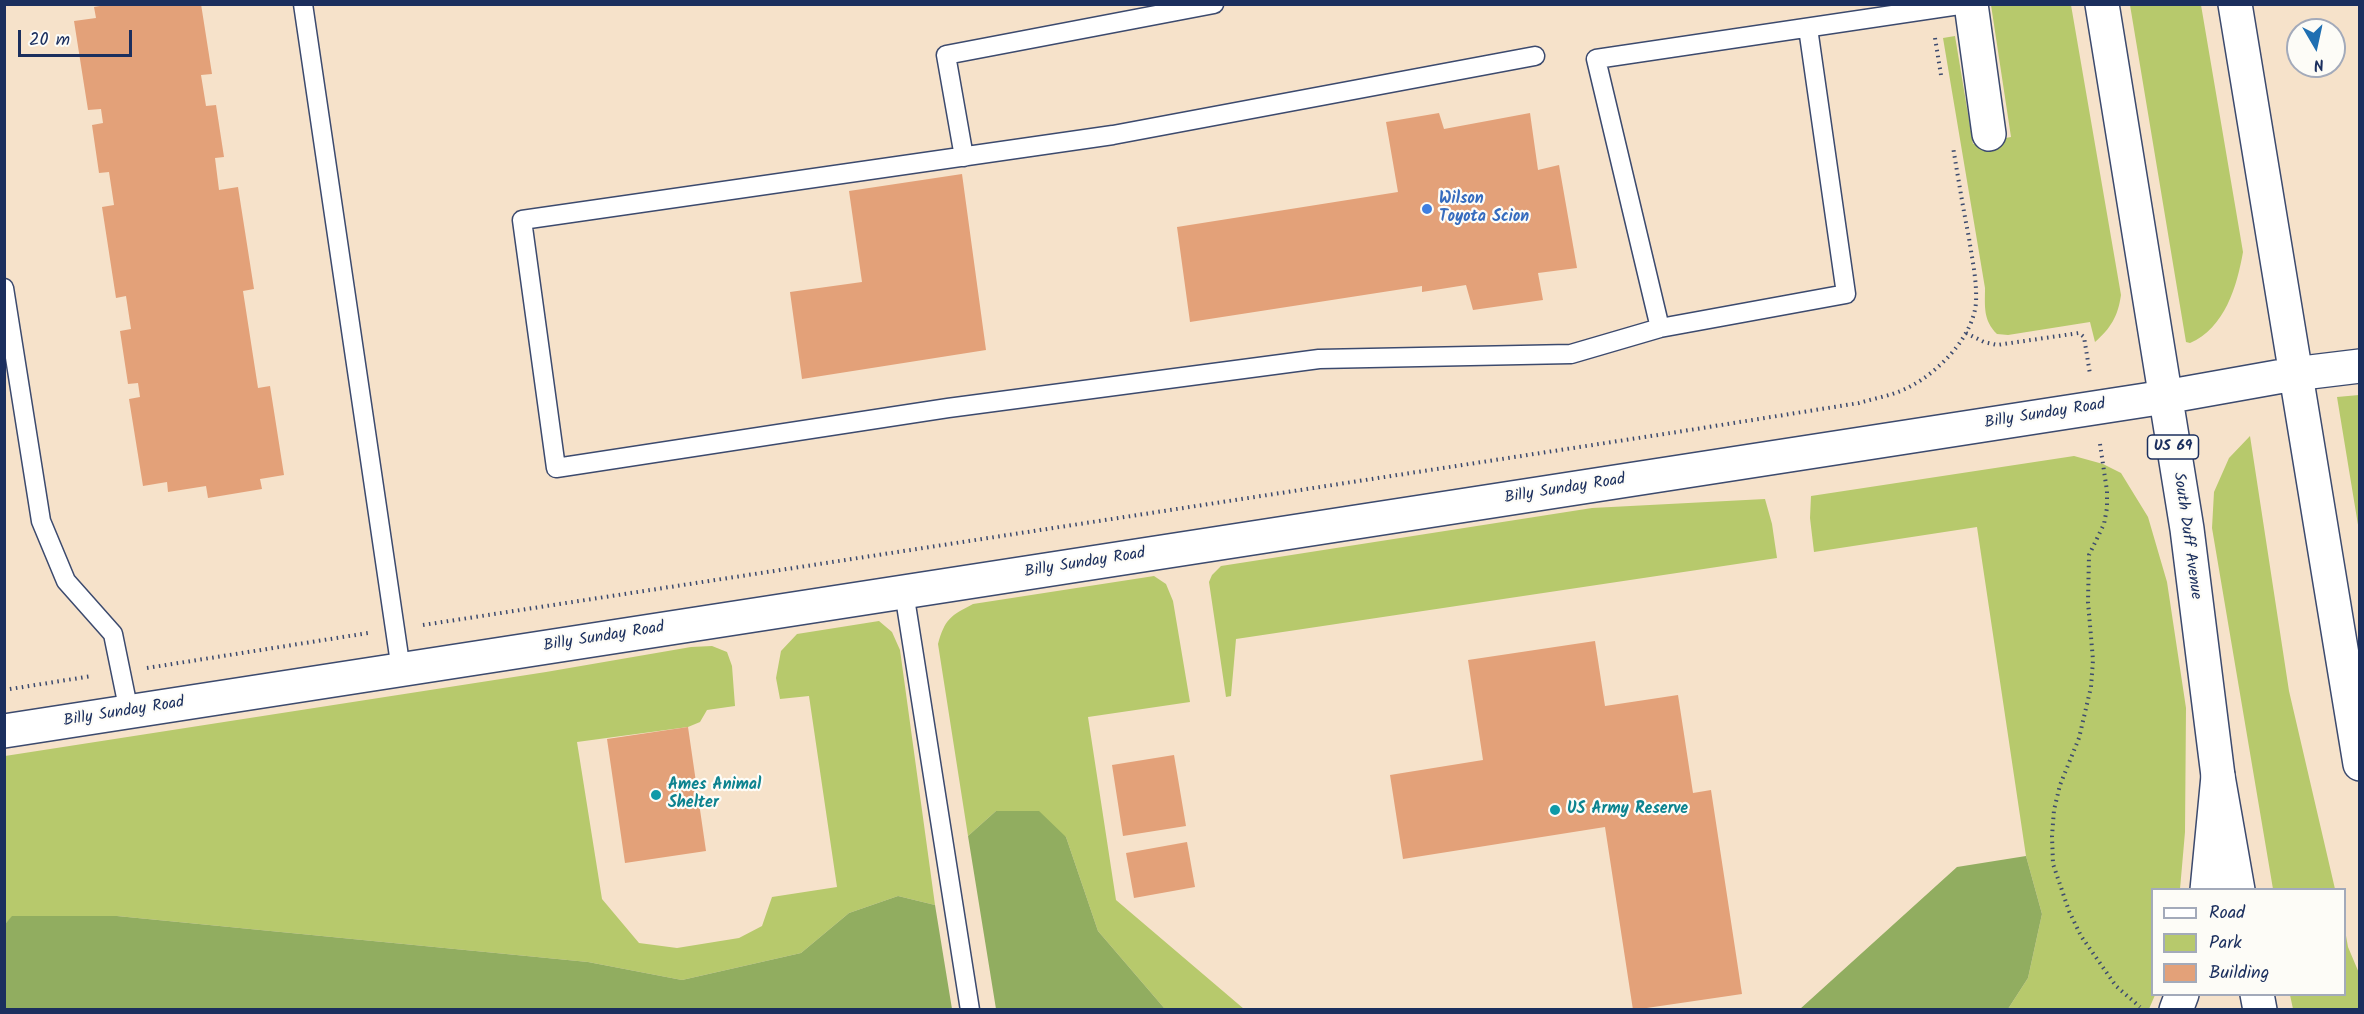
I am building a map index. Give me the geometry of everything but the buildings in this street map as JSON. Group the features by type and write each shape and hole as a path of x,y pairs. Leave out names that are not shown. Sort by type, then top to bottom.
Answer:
{"main road":[{"path":"1971,4 1989,134"},
{"name":"South Duff Avenue","path":"2102,4 2187,529 2218,776 2238,888"},
{"path":"2235,4 2294,374 2360,764"},
{"name":"Billy Sunday Road","path":"4,731 2165,397 2294,374 2360,366"},
{"path":"2207,888 2218,776"}],"lane":[{"path":"303,4 401,670"},
{"path":"964,157 946,55 1214,4"},
{"path":"1660,328 1596,59 1966,4"},
{"path":"1535,56 1113,135 522,220 555,468 948,408 1319,359 1571,354 1660,328 1846,294 1808,28"},
{"path":"4,288 41,521 66,581 113,634 129,712"},
{"path":"904,592 970,1010"}],"path":[{"path":"1930,10 1942,80"},
{"path":"4,690 1859,403 1887,396 1912,385 1954,349 1970,328 1976,303 1976,280 1952,139"},
{"path":"1966,333 1984,342 1997,345 2079,333 2084,337 2087,346"},
{"path":"2103,464 2107,508 2104,524 2089,555 2087,577 2093,660 2091,687 2079,738 2060,785 2054,810 2053,864 2069,911 2081,936 2116,986 2143,1010"}],"green space":[{"path":"1991,5 2071,5 2121,295 2113,321 2095,342 2090,322 2008,335 1997,334 1987,318 1985,288 1943,38 1955,36 1973,144 2011,137"},
{"path":"2130,5 2201,5 2243,252 2233,292 2221,317 2202,336 2190,343 2186,342"},
{"path":"2360,395 2359,531 2337,397"},
{"path":"2250,436 2289,691 2335,888 2273,888 2212,528 2214,492 2229,458"},
{"path":"2074,456 2103,464 2121,473 2148,517 2167,582 2186,708 2185,832 2180,888 2151,888 2151,996 2155,996 2149,1009 2008,1009 2028,978 2042,914 2026,856 1977,527 1814,552 1810,518 1811,496"},
{"path":"1765,499 1772,524 1777,558 1236,639 1231,696 1226,697 1209,582 1221,566 1592,508"},
{"path":"1154,576 1166,584 1173,601 1190,702 1088,717 1116,900 1244,1009 1165,1009 1098,931 1066,837 996,811 968,836 938,644 946,624 954,615 973,604"},
{"path":"879,621 892,632 900,650 935,905 898,896 849,913 801,953 682,980 588,962 117,916 13,916 5,924 5,756 546,672 691,647 712,646 727,652 732,666 735,706 707,710 700,722 688,727 577,742 602,899 639,943 677,948 739,938 762,926 772,897 837,887 809,696 780,699 776,678 781,651 797,634"},
{"path":"996,811 1039,811 1066,837 1098,931 1165,1009 996,1009 968,836"},
{"path":"2026,856 2042,914 2028,978 2008,1009 1800,1009 1957,867"},
{"path":"898,896 935,905 952,1009 5,1009 5,924 12,916 117,916 588,962 682,980 801,953 849,913"},
{"path":"2346,936 2348,947 2359,973 2359,1009 2293,1009 2290,996 2346,996"}],"place":[{"name":"Wilson Toyota Scion","path":"1427,209"},
{"name":"Ames Animal Shelter","path":"656,795"},
{"name":"US Army Reserve","path":"1555,810"}]}
